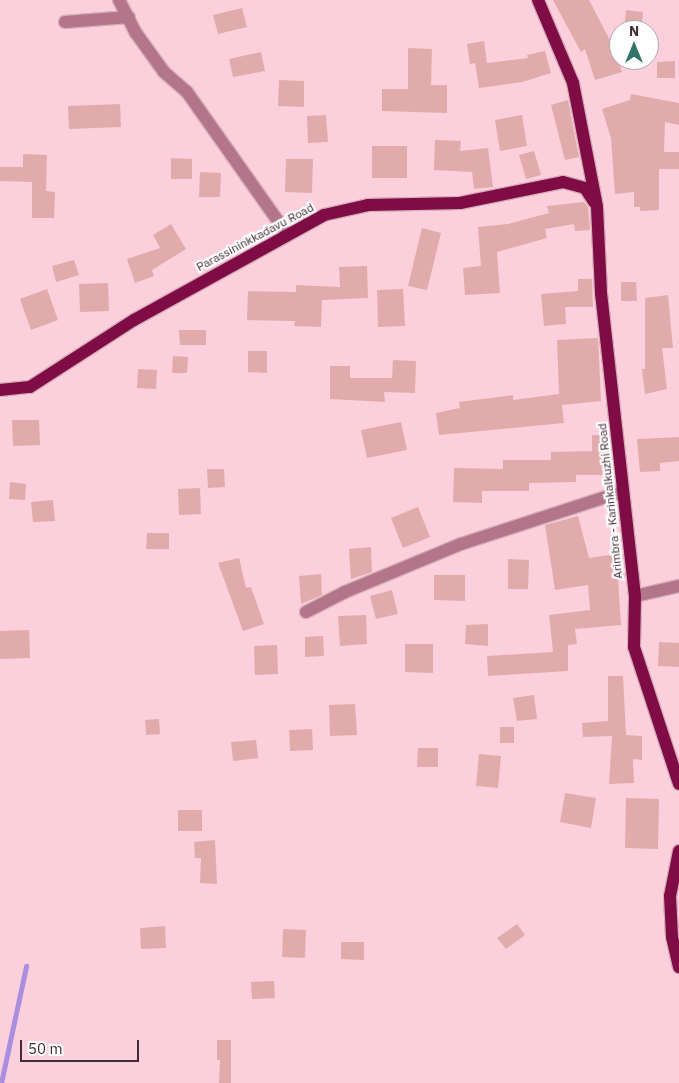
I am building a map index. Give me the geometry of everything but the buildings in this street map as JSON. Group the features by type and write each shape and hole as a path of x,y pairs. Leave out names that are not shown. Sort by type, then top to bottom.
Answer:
{"main road":[{"name":"Arimbra - Karinkalkuzhi Road","path":"538,0 573,83 597,208 601,293 612,370 621,492 635,596 634,646 679,784"},
{"name":"Parassininkkadavu Road","path":"0,390 30,387 134,320 324,215 368,205 460,203 557,183 570,183 585,188 597,208"},
{"path":"679,850 670,896 672,937 679,968"}],"street":[{"path":"120,0 136,33 164,72 187,92 287,234"},
{"path":"65,22 129,17"},
{"path":"306,612 345,592 461,544 621,492"},
{"path":"635,596 679,586"}],"waterway":[{"path":"1,1083 26,966"}]}
